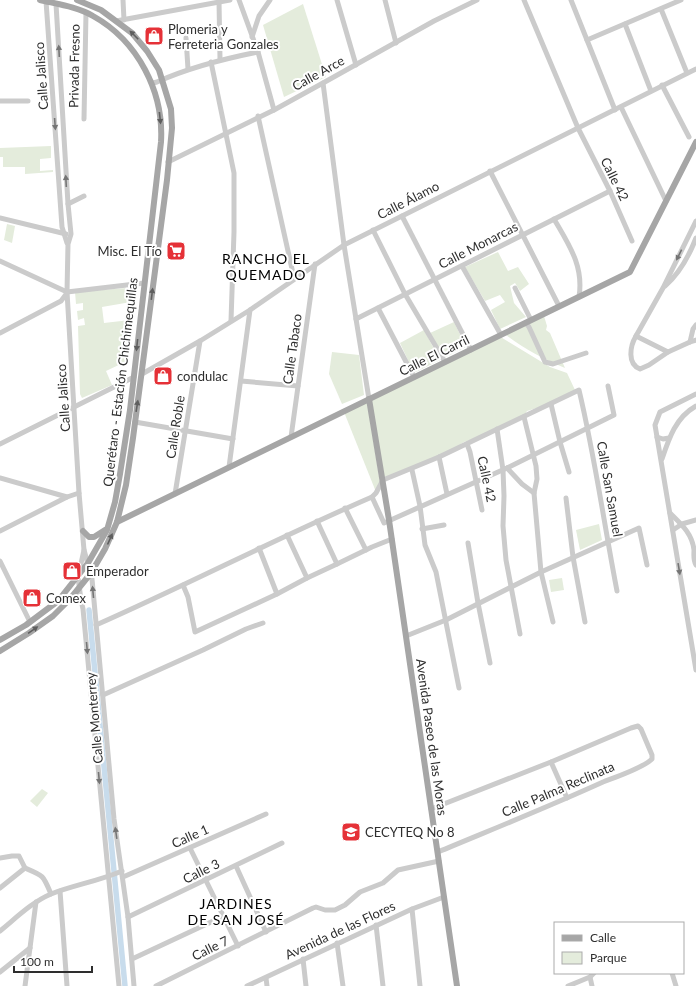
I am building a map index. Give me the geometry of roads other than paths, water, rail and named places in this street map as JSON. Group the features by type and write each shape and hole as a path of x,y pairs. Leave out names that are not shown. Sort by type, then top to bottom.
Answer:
{"main road":[{"name":"Querétaro - Estación Chichimequillas","path":"0,651 53,616 70,599 91,573 105,549 117,522 126,485 142,374 168,162 172,128 171,109 159,70 147,50 132,33 101,10 77,0"},
{"name":"Querétaro - Estación Chichimequillas","path":"0,640 30,622 58,601 88,563 107,530 115,502 120,474 134,377 162,131 160,112 151,81 136,56 123,39 93,15 43,1"},
{"name":"Calle El Carril","path":"117,522 630,272 696,142"},
{"name":"Avenida Paseo de las Moras","path":"369,399 392,539 457,986"},
{"path":"83,531 89,537 99,535 107,530"},
{"path":"70,599 77,598 81,600"}],"street":[{"path":"123,0 124,20"},
{"path":"116,21 230,0"},
{"path":"239,0 258,52 274,110"},
{"path":"252,37 259,16 270,0"},
{"path":"337,0 356,65"},
{"path":"385,0 396,43"},
{"name":"Calle Arce","path":"168,162 258,116 274,110 434,21 477,0"},
{"name":"Calle 42","path":"524,0 578,128 610,192 632,241"},
{"path":"572,0 615,110"},
{"path":"587,40 681,0"},
{"name":"Calle Jalisco","path":"43,1 49,35 64,233 68,244"},
{"path":"219,1 220,59"},
{"name":"Calle Jalisco","path":"56,4 70,234 68,244 67,292 79,493 84,550 88,563"},
{"path":"661,9 687,73"},
{"name":"Privada Fresno","path":"84,120 86,13"},
{"path":"625,24 651,91"},
{"path":"49,35 58,35"},
{"path":"186,38 188,69"},
{"path":"151,81 155,83 188,69 220,59 258,52"},
{"path":"211,62 234,174 231,321"},
{"name":"Calle Álamo","path":"142,374 250,310 294,278 344,245 696,69"},
{"path":"323,83 344,245 369,399"},
{"path":"662,85 689,137"},
{"path":"0,101 28,102"},
{"path":"620,107 666,201"},
{"path":"258,116 294,278"},
{"path":"490,171 559,306"},
{"name":"Calle Monarcas","path":"356,319 610,192"},
{"path":"68,204 84,196"},
{"path":"402,216 471,350"},
{"path":"0,218 70,234"},
{"path":"554,219 568,242 579,268 581,286 579,297"},
{"path":"696,221 663,288 632,343 631,353 633,363 635,367 640,369 668,352 696,340"},
{"path":"373,230 405,294 444,362"},
{"path":"663,288 677,274 696,238"},
{"path":"0,261 67,292 144,284"},
{"name":"Calle Tabaco","path":"291,437 315,264"},
{"path":"462,266 501,335"},
{"path":"515,288 545,362 553,364 586,353"},
{"path":"0,333 61,301 67,292"},
{"path":"378,308 414,377"},
{"path":"229,467 250,310"},
{"path":"690,342 693,329 696,325"},
{"path":"636,336 668,352"},
{"name":"Calle Roble","path":"175,494 200,341"},
{"path":"0,443 134,377"},
{"path":"241,381 298,386"},
{"path":"372,496 384,523 505,469 614,415 608,386"},
{"name":"Calle San Samuel","path":"551,404 579,390 588,428 617,591"},
{"path":"696,394 660,412 655,425 696,670"},
{"path":"682,402 689,410"},
{"path":"96,625 372,496 376,493 383,480 412,470 439,458 551,404 569,472"},
{"path":"661,460 675,425 689,410 696,406"},
{"path":"524,417 534,454 537,479 534,493 541,572 553,622"},
{"path":"135,422 233,439"},
{"path":"497,429 505,469 503,526 506,560 520,634"},
{"path":"657,437 669,438"},
{"name":"Calle 42","path":"467,444 482,510"},
{"path":"439,458 447,494"},
{"path":"505,469 534,493"},
{"path":"412,470 420,506 425,545 436,572 459,688"},
{"path":"0,478 67,497"},
{"path":"0,530 67,497 79,493"},
{"path":"566,498 573,557 585,622"},
{"path":"346,508 366,550"},
{"path":"670,513 682,524 690,535 695,548 694,562 696,565"},
{"path":"673,530 682,524 696,520"},
{"path":"317,521 337,564"},
{"path":"422,528 444,525"},
{"path":"406,636 446,620 541,572 607,541 639,528 647,565"},
{"path":"287,535 307,578"},
{"path":"183,585 188,597 195,632 392,539"},
{"path":"468,543 490,663"},
{"path":"259,548 274,583 277,594"},
{"name":"Calle Jalisco","path":"79,588 78,577 84,550"},
{"path":"0,561 30,622"},
{"name":"Calle Monterrey","path":"88,563 91,573 114,819 128,917 134,986"},
{"name":"Calle Monterrey","path":"79,588 83,609 110,876 119,986"},
{"path":"83,609 88,605 91,606 94,611"},
{"path":"103,695 246,629 263,623"},
{"path":"689,630 696,633"},
{"name":"Calle Palma Reclinata","path":"438,852 631,770 650,761 652,758 649,748 638,726 551,762"},
{"path":"432,809 551,762 567,798"},
{"name":"Calle 1","path":"123,877 266,814"},
{"name":"Calle 3","path":"128,917 282,843"},
{"path":"190,848 238,946"},
{"path":"0,858 19,856 25,868 41,874 51,894"},
{"name":"Calle 7","path":"156,986 316,908 335,910 345,905 360,892 383,883 398,870 439,861"},
{"path":"236,866 266,932"},
{"path":"0,888 25,868"},
{"path":"0,931 36,902 51,894 110,876 121,871"},
{"path":"60,891 67,986"},
{"name":"Avenida de las Flores","path":"247,986 376,925 412,909 444,898"},
{"path":"25,986 36,902"},
{"path":"412,909 420,986"},
{"path":"132,959 224,916"},
{"path":"376,925 383,986"},
{"path":"337,943 343,986"},
{"path":"0,972 30,948"},
{"path":"303,959 306,986"},
{"path":"672,974 676,986"},
{"path":"568,986 592,975 592,986"},
{"path":"266,978 267,986"}],"waterway":[{"path":"89,610 125,986"}],"place":[{"name":"Plomeria y Ferreteria Gonzales","path":"154,36"},
{"name":"Misc. El Tío","path":"176,251"},
{"name":"condulac","path":"163,376"},
{"name":"Emperador","path":"72,571"},
{"name":"Comex","path":"32,598"},
{"name":"CECYTEQ No 8","path":"351,832"}],"district":[{"name":"RANCHO EL QUEMADO","path":"266,266"},
{"name":"JARDINES DE SAN JOSÉ","path":"236,912"}]}
